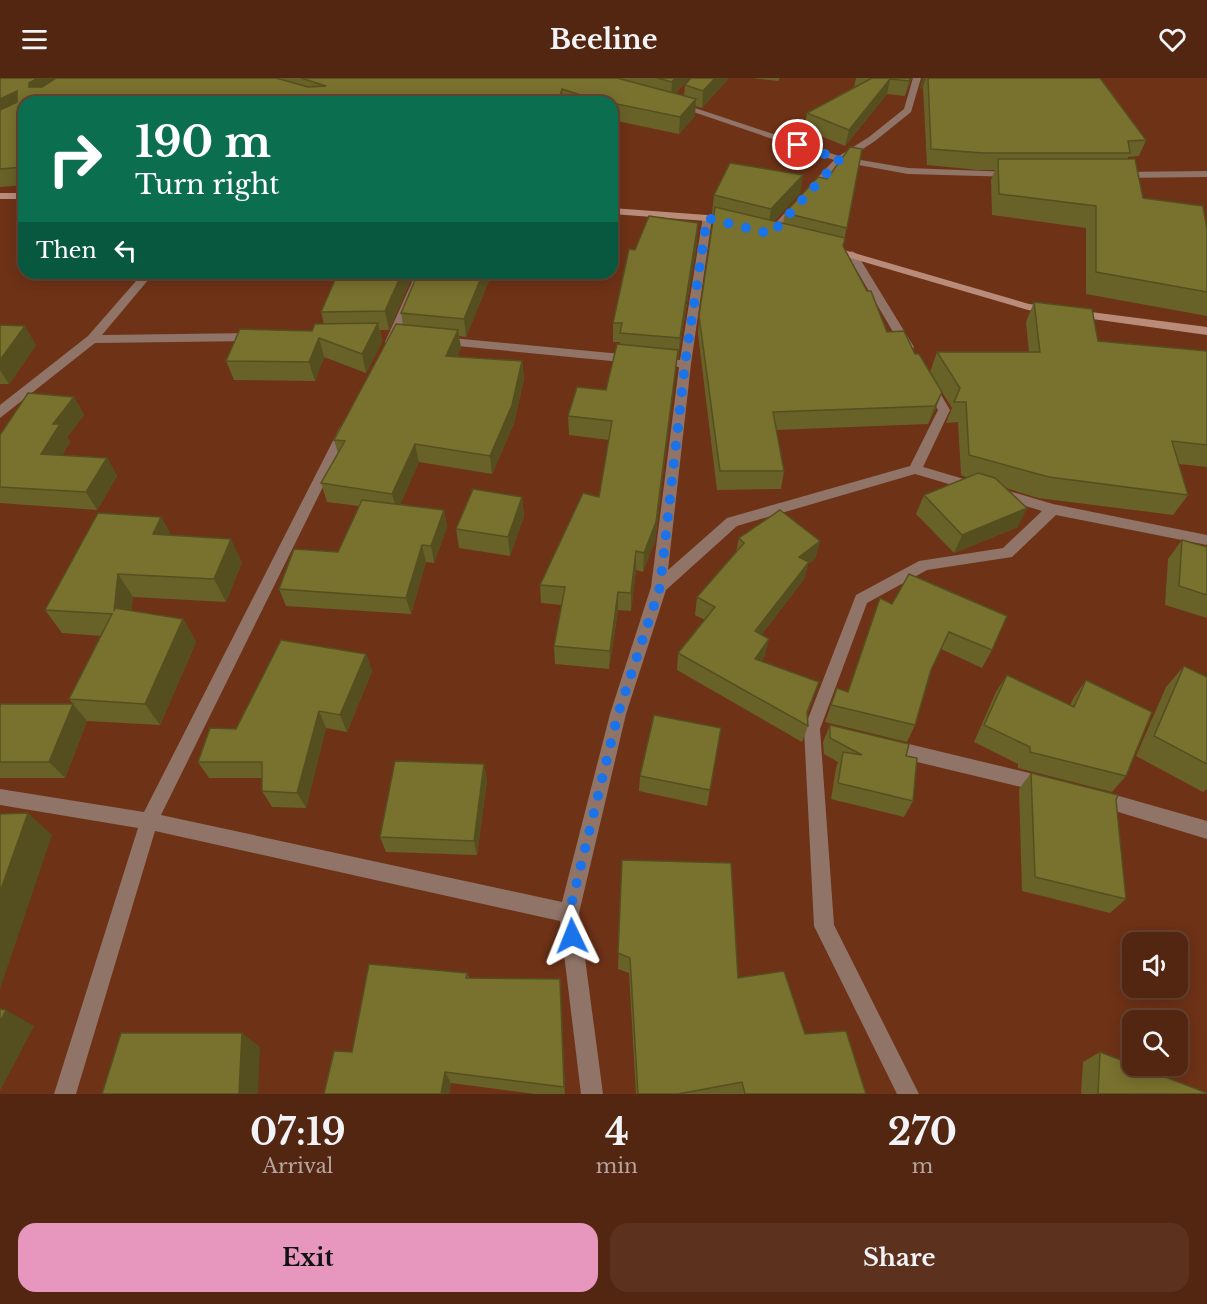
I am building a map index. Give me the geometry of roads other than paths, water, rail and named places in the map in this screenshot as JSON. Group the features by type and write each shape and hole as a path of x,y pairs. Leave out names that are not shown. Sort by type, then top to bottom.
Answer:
{"street":[{"path":"771,234 840,159 872,139 908,110 917,78"},
{"path":"674,104 682,95"},
{"path":"663,101 840,159 908,171 1024,175"},
{"path":"1104,175 1207,174"},
{"path":"0,196 18,196"},
{"path":"618,211 707,218 739,226"},
{"path":"591,1094 569,914 618,714 660,587 685,364 707,218"},
{"path":"818,246 852,254 1028,307 1207,331"},
{"path":"852,254 944,410 915,469"},
{"path":"1,410 92,339 144,279"},
{"path":"383,357 418,279"},
{"path":"92,339 267,337"},
{"path":"429,340 685,364"},
{"path":"65,1094 149,821 350,421"},
{"path":"660,587 732,522 915,469 1053,509 1207,540"},
{"path":"908,1094 824,926 812,729 861,599 924,565 1007,553 1053,509"},
{"path":"812,729 836,735"},
{"path":"870,743 1074,791 1207,830"},
{"path":"0,797 149,821 569,914"}]}
